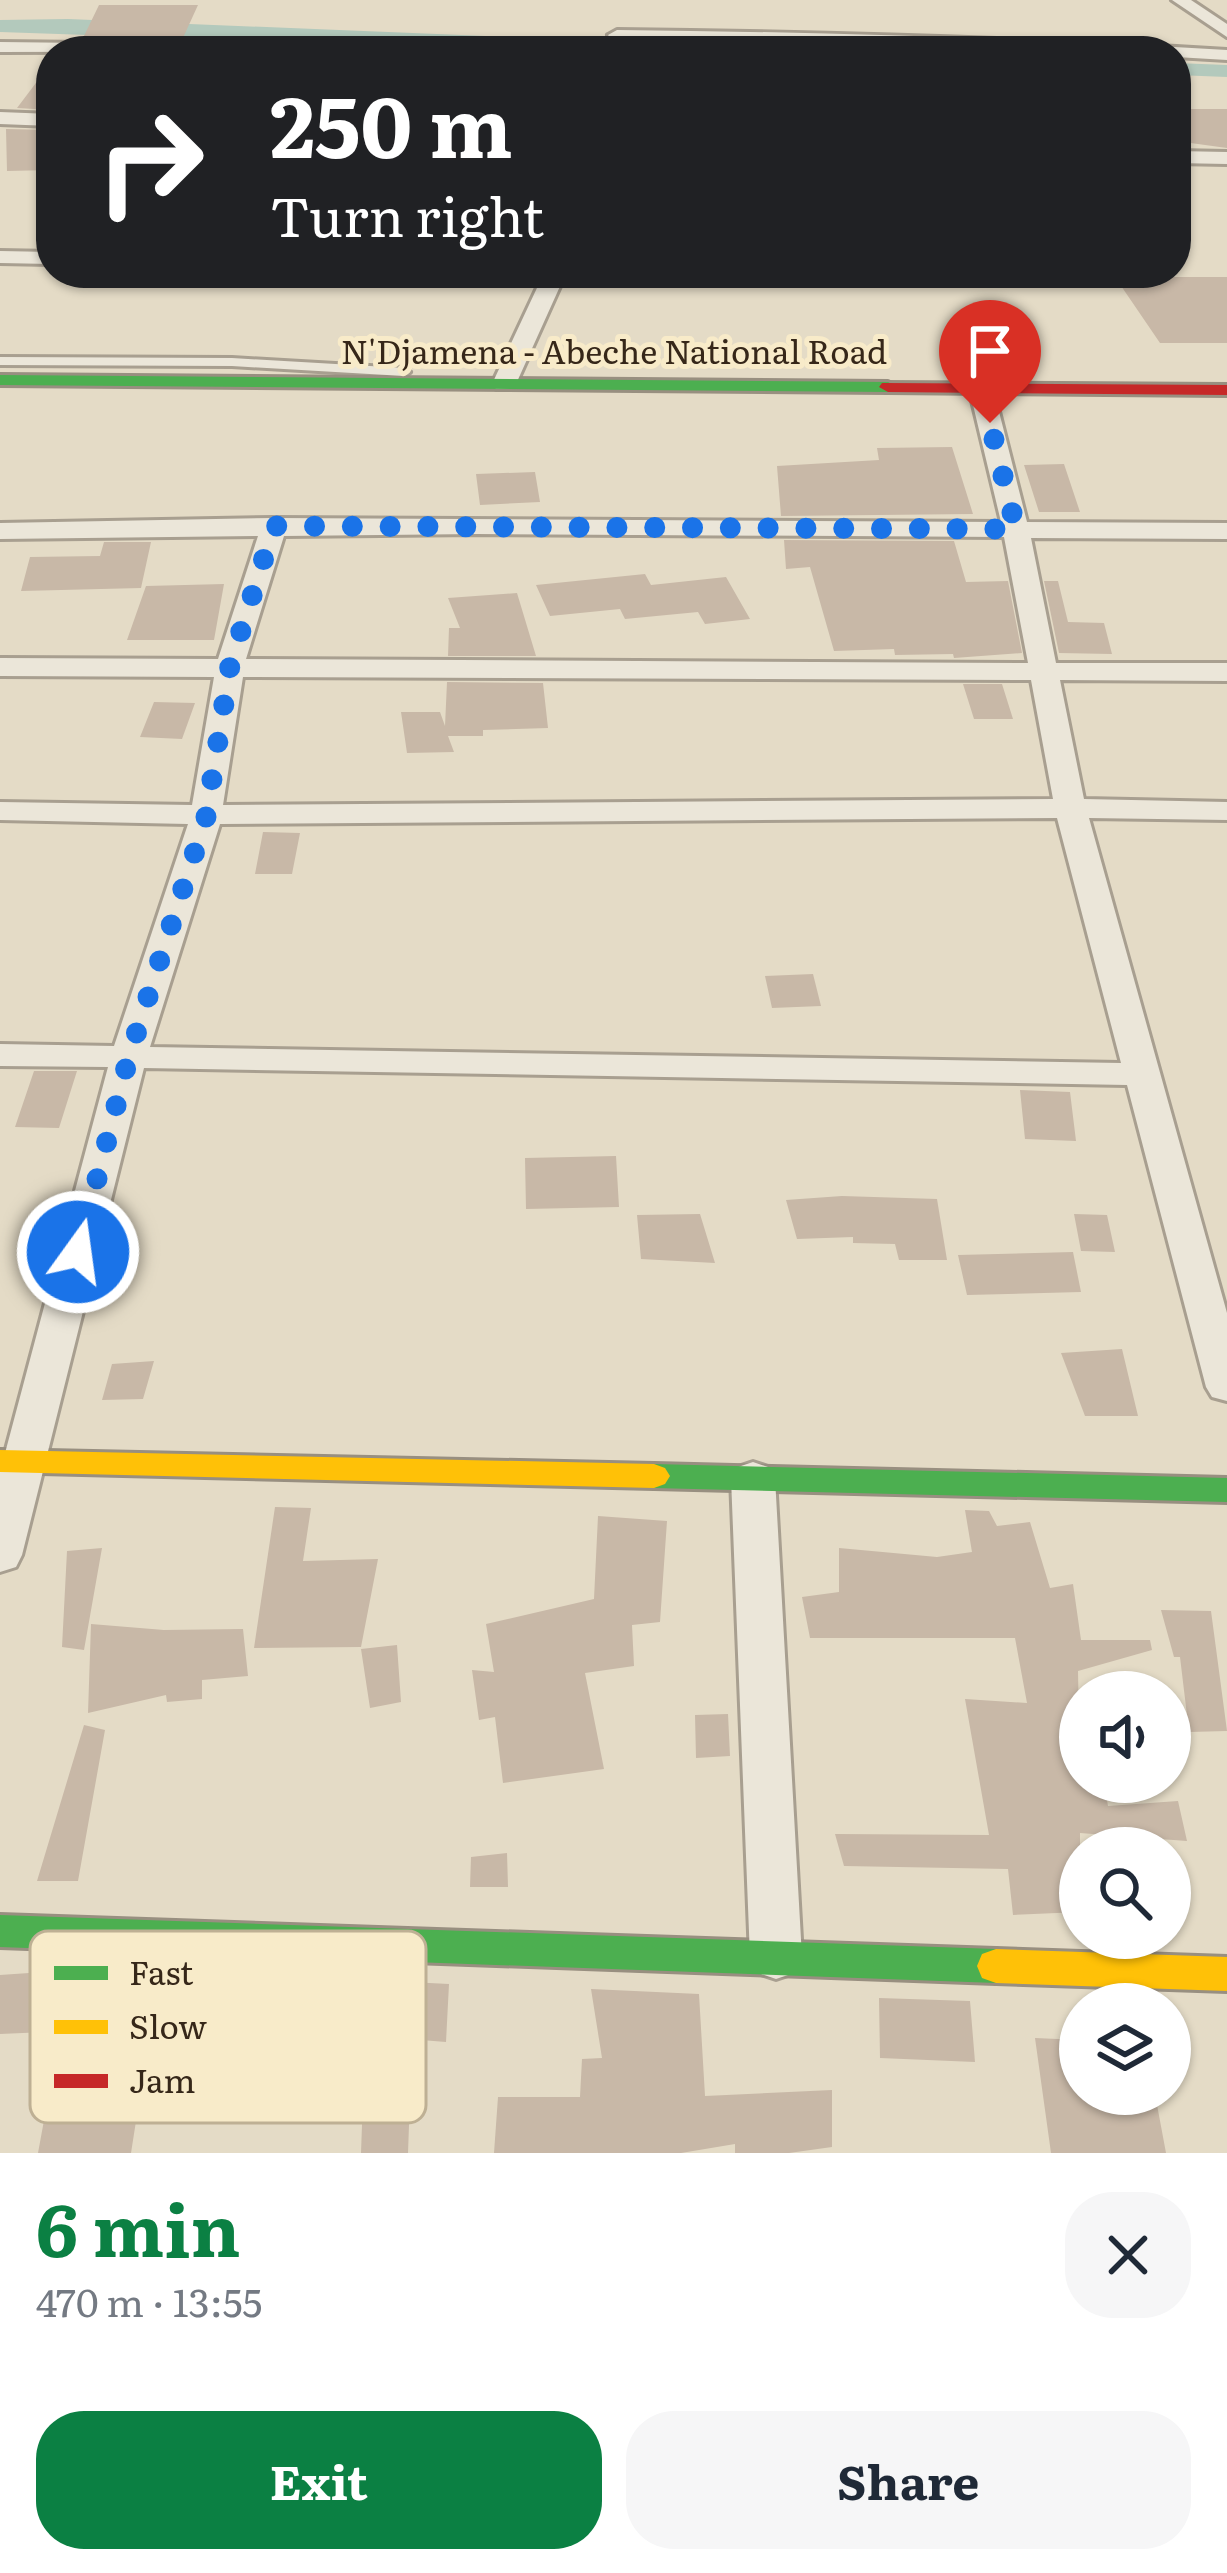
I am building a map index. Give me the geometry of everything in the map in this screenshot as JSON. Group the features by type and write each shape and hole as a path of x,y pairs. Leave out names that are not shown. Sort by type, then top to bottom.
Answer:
{"main road":[{"name":"N'Djamena - Abeche National Road","path":"0,380 1227,390"},
{"path":"13,1461 1227,1490"},
{"path":"0,1931 30,1932"},
{"path":"426,1945 1227,1974"}],"street":[{"path":"1180,0 1227,32"},
{"path":"616,34 734,36"},
{"path":"0,47 36,47"},
{"path":"1191,52 1227,55"},
{"path":"0,118 36,119"},
{"path":"1191,159 1227,158"},
{"path":"0,257 36,258"},
{"path":"504,384 548,288"},
{"path":"981,388 1016,529 1070,807 1227,1387"},
{"path":"0,1555 13,1461 129,1056 206,817 230,666 274,526"},
{"path":"0,531 274,526 1227,531"},
{"path":"0,667 1227,672"},
{"path":"0,811 206,817 1070,807 1227,811"},
{"path":"0,1054 1144,1074"},
{"path":"754,1478 776,1957"}],"lane":[{"path":"0,361 322,365 504,384"}],"building":[{"path":"99,5 198,5 184,36 84,36"},
{"path":"36,83 36,109 17,108"},
{"path":"1191,109 1227,109 1227,148 1191,143"},
{"path":"6,129 36,130 36,170 7,171"},
{"path":"1191,277 1227,277 1227,343 1160,343 1122,288 1191,288"},
{"path":"952,447 973,514 781,516 777,466 879,460 877,448"},
{"path":"1064,464 1080,512 1039,512 1024,465"},
{"path":"535,472 540,502 480,505 476,474"},
{"path":"784,540 954,541 966,582 1008,581 1022,653 954,658 953,654 895,655 894,649 834,651 810,567 786,569"},
{"path":"104,542 151,542 141,588 21,591 30,557 100,556"},
{"path":"645,574 651,585 726,577 750,619 705,624 698,612 625,619 620,609 550,616 536,585"},
{"path":"1044,581 1058,581 1068,622 1104,623 1112,654 1059,653"},
{"path":"224,584 214,640 127,640 146,586"},
{"path":"517,593 536,656 448,656 449,628 460,628 448,598"},
{"path":"447,682 543,683 548,728 448,736 454,752 407,753 401,712 440,712 445,726"},
{"path":"963,684 1002,684 1013,719 974,719"},
{"path":"154,702 195,703 182,739 140,737"},
{"path":"263,832 300,833 292,874 255,874"},
{"path":"813,974 821,1006 772,1008 765,976"},
{"path":"34,1071 77,1071 59,1128 15,1127"},
{"path":"1020,1090 1070,1092 1076,1141 1025,1139"},
{"path":"616,1156 619,1207 526,1209 525,1158"},
{"path":"842,1196 937,1199 947,1260 899,1260 895,1244 853,1243 853,1237 797,1239 786,1200"},
{"path":"700,1214 715,1263 641,1259 637,1215"},
{"path":"1074,1214 1107,1215 1115,1252 1081,1251"},
{"path":"1073,1252 1081,1292 967,1295 958,1255"},
{"path":"1122,1349 1138,1416 1085,1416 1061,1353"},
{"path":"154,1361 143,1399 102,1400 112,1364"},
{"path":"275,1507 311,1508 303,1561 378,1559 361,1647 254,1648"},
{"path":"965,1510 989,1511 997,1526 1030,1522 1050,1588 1073,1584 1081,1640 1150,1640 1152,1650 1078,1671 1059,1671 1059,1803 1178,1803 1184,1827 1059,1827 1059,1913 1013,1915 1008,1869 844,1866 835,1834 989,1835 965,1699 1027,1703 1015,1638 810,1638 802,1597 839,1592 839,1548 937,1557 972,1552"},
{"path":"598,1516 667,1521 660,1622 632,1625 634,1666 585,1673 604,1769 503,1783 495,1717 479,1720 472,1670 494,1672 486,1624 594,1599"},
{"path":"102,1548 84,1650 62,1647 67,1551"},
{"path":"1161,1610 1211,1611 1227,1731 1191,1732 1191,1671 1182,1671 1180,1657 1174,1657"},
{"path":"91,1624 243,1629 248,1676 202,1680 202,1699 167,1702 166,1695 88,1713"},
{"path":"397,1645 401,1702 370,1708 361,1649"},
{"path":"728,1714 730,1756 696,1758 695,1715"},
{"path":"84,1725 105,1730 78,1881 37,1881"},
{"path":"507,1853 508,1887 470,1887 471,1857"},
{"path":"30,1973 30,2033 0,2034 0,1975"},
{"path":"426,1983 449,1984 446,2042 426,2040"},
{"path":"591,1989 699,1994 705,2096 832,2090 832,2147 789,2153 735,2153 735,2144 681,2153 494,2153 498,2097 580,2097 582,2059 602,2058"},
{"path":"879,1998 970,2001 975,2062 880,2058"},
{"path":"1035,2038 1059,2039 1059,2115 1159,2115 1166,2153 1051,2153"},
{"path":"44,2123 136,2123 131,2153 38,2153"},
{"path":"362,2123 409,2123 408,2153 361,2153"}],"waterway":[{"path":"0,26 339,36"},
{"path":"1191,70 1227,71"}],"traffic: fast":[{"path":"0,380 888,387"},
{"path":"654,1476 1227,1490"},
{"path":"0,1931 30,1932"},
{"path":"426,1946 996,1966"}],"traffic: slow":[{"path":"0,1461 654,1476"},
{"path":"996,1966 1227,1974"}],"traffic: jam":[{"path":"888,387 1227,390"}],"route":[{"path":"78,1252 129,1056 206,817 230,666 274,526 1016,529 990,423"}]}
